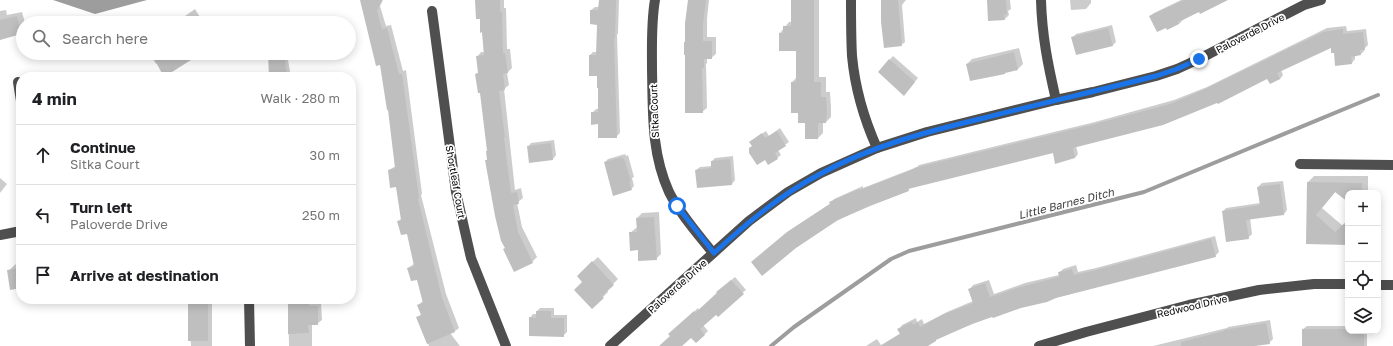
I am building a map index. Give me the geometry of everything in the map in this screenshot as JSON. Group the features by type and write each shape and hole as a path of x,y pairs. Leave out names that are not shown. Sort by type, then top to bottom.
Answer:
{"street":[{"name":"Sitka Court","path":"655,0 652,27 653,130 657,153 669,190 677,206 714,253"},
{"path":"851,0 852,56 863,113 877,148"},
{"path":"1041,0 1042,28 1046,56 1056,100"},
{"name":"Paloverde Drive","path":"610,346 749,221 788,192 821,173 877,148 927,132 1093,92 1156,76 1177,69 1304,5 1321,0"},
{"name":"Shortleaf Court","path":"432,11 456,192 471,258 506,346"},
{"path":"1300,164 1393,165"},
{"path":"0,235 16,232"},
{"name":"Redwood Drive","path":"1038,346 1189,305 1259,290 1314,284 1345,284"},
{"path":"1381,284 1393,285"},
{"path":"249,304 250,346"}],"shaded area":[{"path":"53,0 147,0 95,14"}],"building":[{"path":"360,0 382,0 377,11 382,29 387,28 399,74 402,74 418,199 442,298 455,332 427,344 416,317 421,315 417,305 423,303 417,280 411,281 407,268 414,266 407,234 401,235 397,221 401,220 396,187 390,188 388,170 395,168 388,110 380,65 376,66"},
{"path":"475,0 500,0 500,12 502,12 503,53 505,53 508,73 503,74 505,90 499,91 504,138 511,193 517,192 519,204 513,205 518,232 533,263 514,272 503,249 505,248 501,241 495,216 485,160 487,160 487,151 480,93 478,93 475,74 478,73 476,56 484,55 482,32 480,33 480,19 476,19"},
{"path":"599,0 616,0 614,38 617,138 598,138 598,124 591,125 591,112 598,112 598,88 597,76 589,76 589,55 596,55 597,25 590,24 590,10 598,10"},
{"path":"688,0 706,0 703,24 703,41 712,41 712,59 704,59 704,68 702,68 703,113 685,113 684,42"},
{"path":"791,0 814,0 814,82 821,82 821,97 826,97 827,112 826,123 818,123 818,139 805,139 805,123 798,123 798,113 791,113 791,82 796,82 796,51 779,51 779,33 783,33 783,26 791,26"},
{"path":"881,0 898,0 902,46 884,48 881,22"},
{"path":"987,0 1006,0 1007,14 1004,15 1005,20 988,21"},
{"path":"1184,0 1228,0 1200,14 1199,12 1178,22 1179,24 1167,30 1166,28 1157,32 1149,16"},
{"path":"16,16 16,35 0,40 0,20"},
{"path":"1108,28 1113,46 1076,55 1071,37"},
{"path":"1343,29 1343,34 1363,32 1365,50 1360,50 1361,55 1351,57 1352,64 1335,66 1334,53 1331,53 1331,48 1277,73 1280,79 1270,84 1267,79 1218,104 1217,103 1163,125 1073,148 1075,158 1055,164 1053,153 908,189 909,191 838,220 796,248 762,276 751,262 787,232 830,204 829,202 859,189 860,190 914,168 1091,125 1170,104 1203,90 1323,32"},
{"path":"1014,52 1018,70 970,81 966,64"},
{"path":"889,59 915,82 904,96 878,72"},
{"path":"155,60 191,60 172,72 161,72"},
{"path":"268,60 285,60 286,72 269,72"},
{"path":"777,131 786,146 775,153 778,159 768,165 765,160 757,165 749,153 749,148 752,146 749,142 762,133 765,138"},
{"path":"551,143 553,160 529,163 527,146"},
{"path":"622,157 622,159 624,158 631,181 629,182 632,190 613,196 604,162"},
{"path":"730,159 732,185 697,188 695,170 711,168 711,161"},
{"path":"1307,182 1362,183 1362,190 1345,190 1345,200 1335,192 1316,215 1335,232 1345,223 1345,245 1306,244"},
{"path":"1280,184 1284,215 1246,220 1249,239 1226,242 1222,211 1260,205 1257,187"},
{"path":"654,217 657,260 638,261 638,250 630,251 629,232 637,232 636,218"},
{"path":"1211,239 1216,257 1021,308 972,324 936,340 928,346 881,346 900,334 897,329 912,322 913,325 918,322 920,327 942,315 973,303 968,289 985,283 990,297 1020,287 1059,277 1058,272 1072,269 1074,275"},
{"path":"592,261 614,285 602,296 604,298 592,309 574,290 582,282 577,276"},
{"path":"16,269 16,289 10,290 7,270"},
{"path":"731,280 744,294 718,317 716,315 700,329 705,335 696,343 691,338 682,346 659,346 670,336 668,334 694,311 695,313 717,293 716,292"},
{"path":"188,304 208,304 208,341 188,341"},
{"path":"288,304 309,304 309,306 318,306 318,325 308,325 309,333 288,334"},
{"path":"536,311 551,311 551,318 564,318 564,337 529,336 529,317 536,318"},
{"path":"1266,323 1270,344 1255,346 1181,346 1181,342 1224,330"},
{"path":"1302,329 1345,329 1345,334 1364,334 1364,346 1302,346"}],"waterway":[{"name":"Little Barnes Ditch","path":"771,346 794,327 891,259 909,251 1144,192 1378,95"}],"route":[{"path":"677,206 714,253 749,221 788,192 821,173 877,148 927,132 1156,76 1177,69 1199,59"}]}
